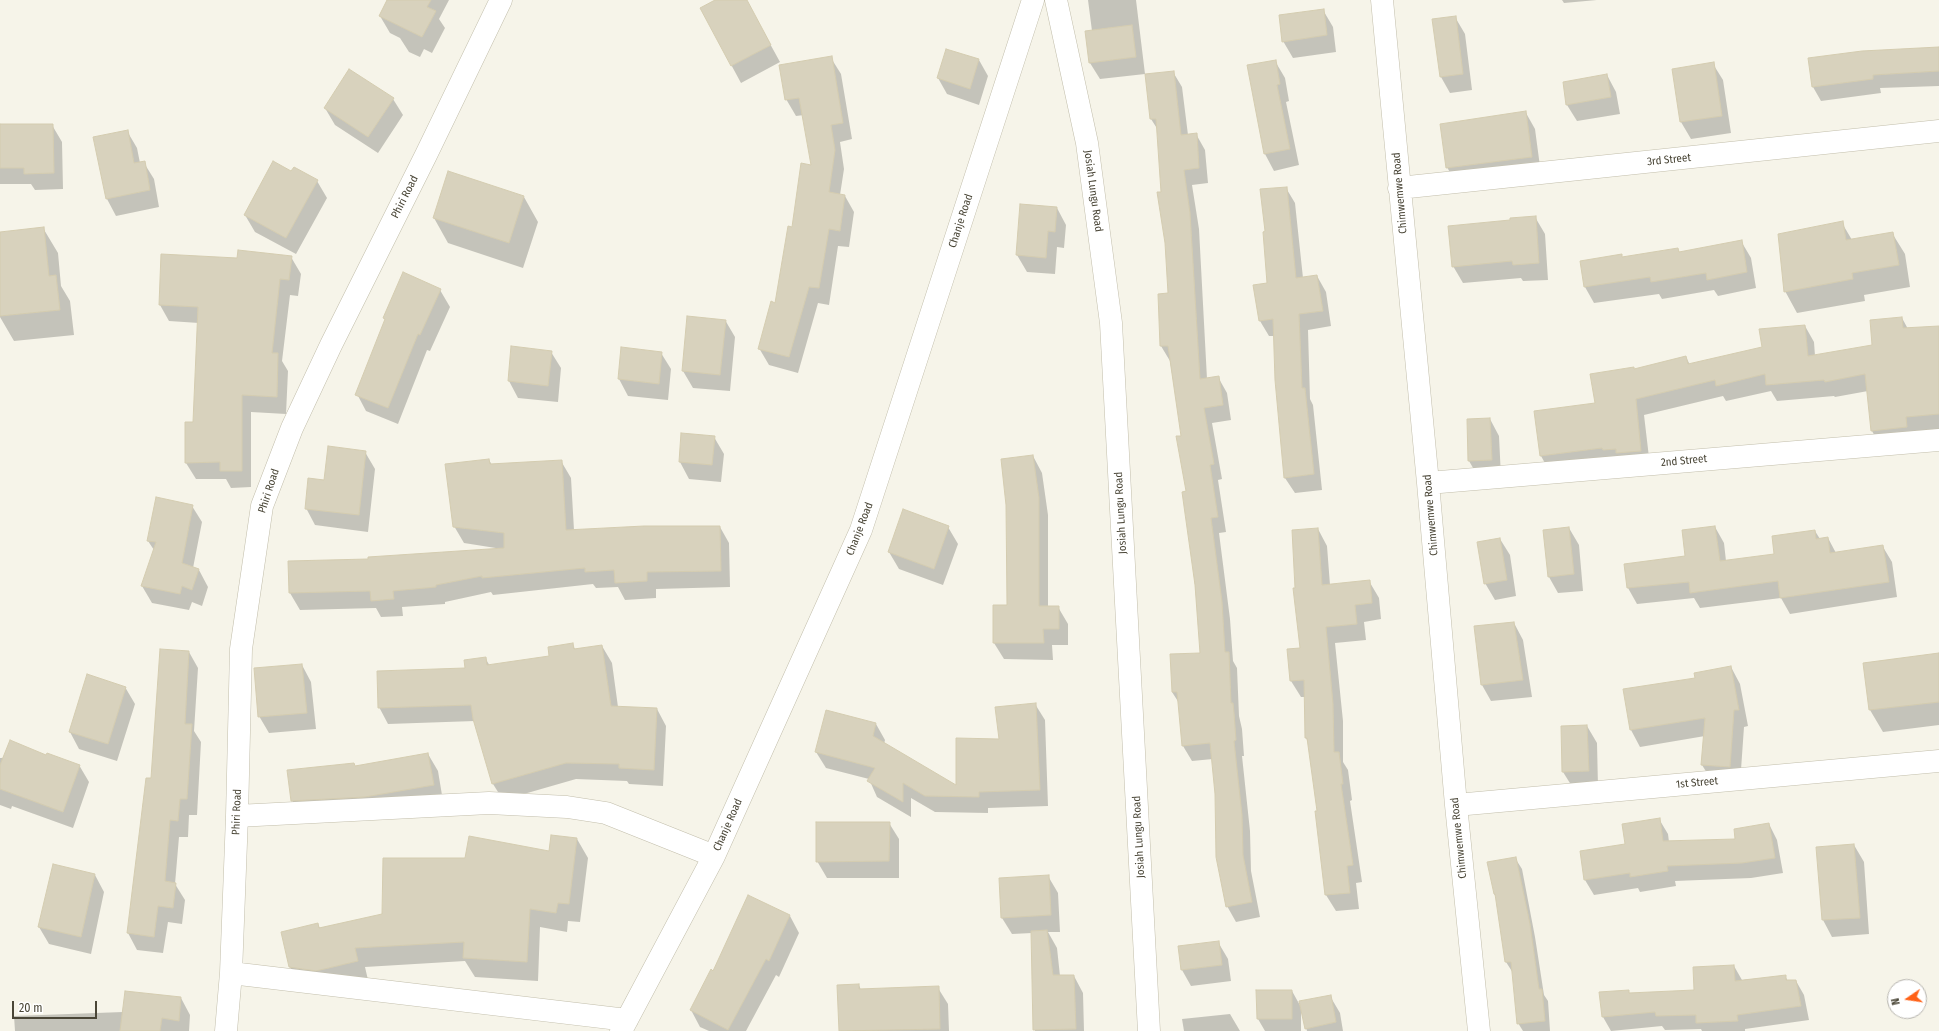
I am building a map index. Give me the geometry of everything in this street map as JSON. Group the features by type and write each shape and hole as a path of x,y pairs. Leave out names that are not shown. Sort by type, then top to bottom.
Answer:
{"street":[{"name":"Phiri Road","path":"226,1031 231,972 241,649 262,506 292,428 330,345 426,155 501,0"},
{"name":"Chanje Road","path":"624,1026 714,856 861,530 1033,0"},
{"name":"Josiah Lungu Road","path":"1056,0 1087,143 1111,324 1149,1031"},
{"name":"Chimwemwe Road","path":"1382,0 1428,483 1456,805 1479,1031"},
{"name":"3rd Street","path":"1399,188 1939,131"},
{"name":"2nd Street","path":"1428,483 1939,440"},
{"name":"1st Street","path":"1456,805 1939,761"},
{"path":"237,816 489,803 567,807 606,813 714,856"},
{"path":"231,972 624,1026"}],"building":[{"path":"387,0 431,0 427,7 436,11 422,37 379,16"},
{"path":"715,0 747,0 771,45 731,66 700,8"},
{"path":"1324,9 1327,35 1282,42 1279,15"},
{"path":"1456,16 1463,74 1440,77 1432,19"},
{"path":"1132,25 1136,57 1089,63 1085,31"},
{"path":"1939,47 1939,71 1873,75 1873,79 1812,87 1808,58 1862,51"},
{"path":"946,49 979,59 970,89 937,78"},
{"path":"832,56 843,123 831,125 835,150 829,192 845,195 840,231 829,229 819,288 809,287 789,357 758,349 771,301 775,303 788,226 792,227 801,163 811,165 799,98 785,100 779,65"},
{"path":"1276,60 1280,84 1277,85 1290,149 1264,154 1247,65"},
{"path":"1714,62 1722,116 1680,122 1672,69"},
{"path":"349,69 394,98 368,137 324,108"},
{"path":"1174,71 1181,135 1197,133 1199,168 1184,170 1190,213 1200,379 1219,376 1223,405 1204,408 1214,464 1210,465 1218,517 1211,518 1222,602 1225,652 1229,652 1231,703 1233,703 1236,740 1234,741 1242,815 1243,855 1252,902 1226,907 1216,857 1215,794 1210,743 1182,746 1177,692 1172,692 1170,654 1200,653 1195,585 1182,492 1186,491 1176,436 1181,436 1168,346 1160,346 1158,294 1168,293 1165,243 1157,192 1161,192 1156,119 1150,119 1145,74"},
{"path":"1607,74 1611,97 1566,105 1563,82"},
{"path":"1526,111 1532,157 1446,168 1440,124"},
{"path":"0,124 53,124 54,173 24,174 24,168 0,168"},
{"path":"128,130 134,163 145,161 150,190 106,199 93,137"},
{"path":"273,161 291,171 294,167 318,180 286,238 244,215"},
{"path":"448,171 524,196 509,243 433,218"},
{"path":"1287,187 1296,278 1317,275 1323,311 1299,314 1302,388 1305,388 1314,474 1284,478 1275,380 1273,319 1259,321 1253,285 1267,283 1263,232 1265,231 1260,189"},
{"path":"1020,204 1057,207 1055,232 1048,231 1046,258 1016,255"},
{"path":"1536,216 1539,263 1513,265 1512,261 1452,267 1448,226"},
{"path":"1843,221 1846,240 1893,232 1899,265 1852,273 1853,279 1784,292 1778,234"},
{"path":"44,227 49,276 56,275 60,310 0,316 0,232"},
{"path":"1742,240 1747,272 1707,280 1706,273 1651,282 1650,277 1584,287 1580,261 1622,254 1622,257 1678,248 1679,252"},
{"path":"238,250 292,256 289,280 280,279 272,353 278,353 277,397 242,395 242,471 220,471 220,462 185,463 185,422 193,422 198,307 159,305 161,254 237,258"},
{"path":"403,272 441,289 420,335 418,334 388,408 355,395 385,319 383,318"},
{"path":"687,316 726,320 720,375 682,371"},
{"path":"1902,317 1903,328 1939,326 1939,414 1906,417 1907,427 1871,431 1865,374 1825,382 1824,380 1766,385 1765,374 1716,386 1715,380 1636,399 1641,451 1616,453 1616,449 1603,450 1602,448 1540,456 1534,411 1595,403 1590,374 1634,367 1634,369 1686,356 1688,364 1762,347 1759,329 1805,325 1808,356 1872,345 1870,320"},
{"path":"511,346 552,351 548,386 508,381"},
{"path":"621,347 662,352 659,384 618,379"},
{"path":"1490,418 1492,460 1468,461 1467,419"},
{"path":"681,433 715,436 712,465 679,462"},
{"path":"328,446 366,451 359,515 305,509 308,478 324,480"},
{"path":"1033,455 1039,498 1039,606 1059,606 1059,629 1043,629 1044,643 993,643 993,605 1007,605 1006,505 1001,459"},
{"path":"489,459 490,464 562,460 566,530 644,526 720,526 721,571 647,572 647,581 615,583 614,570 585,572 585,568 482,578 482,576 436,585 436,587 393,591 394,599 371,601 370,591 289,593 288,561 368,559 368,557 504,548 504,533 453,527 445,464"},
{"path":"156,497 193,505 182,563 199,569 192,590 182,586 180,594 141,586 156,542 147,541"},
{"path":"903,509 949,526 934,569 888,552"},
{"path":"1715,526 1720,561 1774,554 1772,536 1815,530 1816,539 1828,537 1830,553 1883,545 1889,582 1780,598 1778,581 1690,593 1689,582 1627,588 1624,564 1685,556 1682,530"},
{"path":"1569,527 1574,574 1548,577 1543,530"},
{"path":"1318,528 1322,585 1370,580 1372,603 1355,605 1357,624 1326,627 1333,704 1334,752 1339,752 1343,784 1341,784 1353,865 1347,866 1350,893 1325,895 1315,811 1317,811 1307,738 1305,738 1304,680 1290,681 1287,649 1300,648 1293,588 1295,588 1292,530"},
{"path":"1500,538 1507,580 1484,584 1477,542"},
{"path":"1514,622 1523,680 1481,685 1474,626"},
{"path":"573,643 574,649 602,645 611,706 657,708 654,770 619,768 619,764 566,763 492,784 473,719 471,705 378,708 377,671 465,668 464,660 486,657 487,665 549,656 548,647"},
{"path":"160,649 189,651 185,724 192,724 187,799 180,799 178,821 170,820 165,881 176,883 173,908 158,906 154,937 127,933 146,778 151,778"},
{"path":"1939,653 1939,702 1869,710 1863,663"},
{"path":"302,664 307,713 258,717 254,668"},
{"path":"1731,666 1739,710 1734,710 1730,767 1701,765 1705,718 1630,730 1623,689 1695,678 1694,673"},
{"path":"87,674 126,687 108,744 69,732"},
{"path":"1036,703 1040,790 979,792 979,797 925,796 903,783 903,802 867,781 875,768 815,752 826,710 876,723 873,736 956,785 956,738 999,739 995,707"},
{"path":"1587,725 1589,771 1562,772 1561,726"},
{"path":"10,740 46,755 47,753 80,765 63,812 0,789 0,765"},
{"path":"428,753 434,785 365,797 291,801 287,770 354,763 355,766"},
{"path":"1660,818 1663,841 1735,839 1734,829 1769,823 1775,858 1742,863 1667,866 1668,871 1630,877 1630,873 1584,880 1580,851 1625,844 1622,824"},
{"path":"816,822 890,822 889,861 816,862"},
{"path":"551,835 577,838 569,904 558,903 556,913 530,909 527,962 463,958 464,942 355,948 358,961 316,971 289,967 281,932 318,923 319,928 382,914 383,858 465,858 469,836 549,851"},
{"path":"1854,844 1860,918 1822,920 1816,847"},
{"path":"1516,857 1530,924 1539,989 1542,989 1545,1021 1517,1024 1511,962 1505,962 1495,894 1487,862"},
{"path":"53,864 95,874 81,937 38,927"},
{"path":"1049,875 1051,915 1001,918 999,878"},
{"path":"748,895 790,915 769,961 766,959 728,1030 690,1010 711,969 713,971"},
{"path":"1047,930 1053,975 1074,975 1076,1029 1033,1030 1031,931"},
{"path":"1219,941 1222,965 1181,970 1178,946"},
{"path":"1734,965 1735,981 1786,975 1786,980 1796,980 1801,1006 1737,1015 1738,1021 1696,1023 1696,1015 1656,1016 1655,1012 1602,1017 1599,992 1629,990 1629,993 1694,990 1693,967"},
{"path":"859,984 859,989 939,986 940,1029 839,1031 837,985"},
{"path":"1256,990 1292,990 1292,1019 1257,1019"},
{"path":"125,991 181,997 179,1021 162,1018 160,1031 120,1031"},
{"path":"1331,995 1336,1022 1305,1029 1299,1001"}]}
